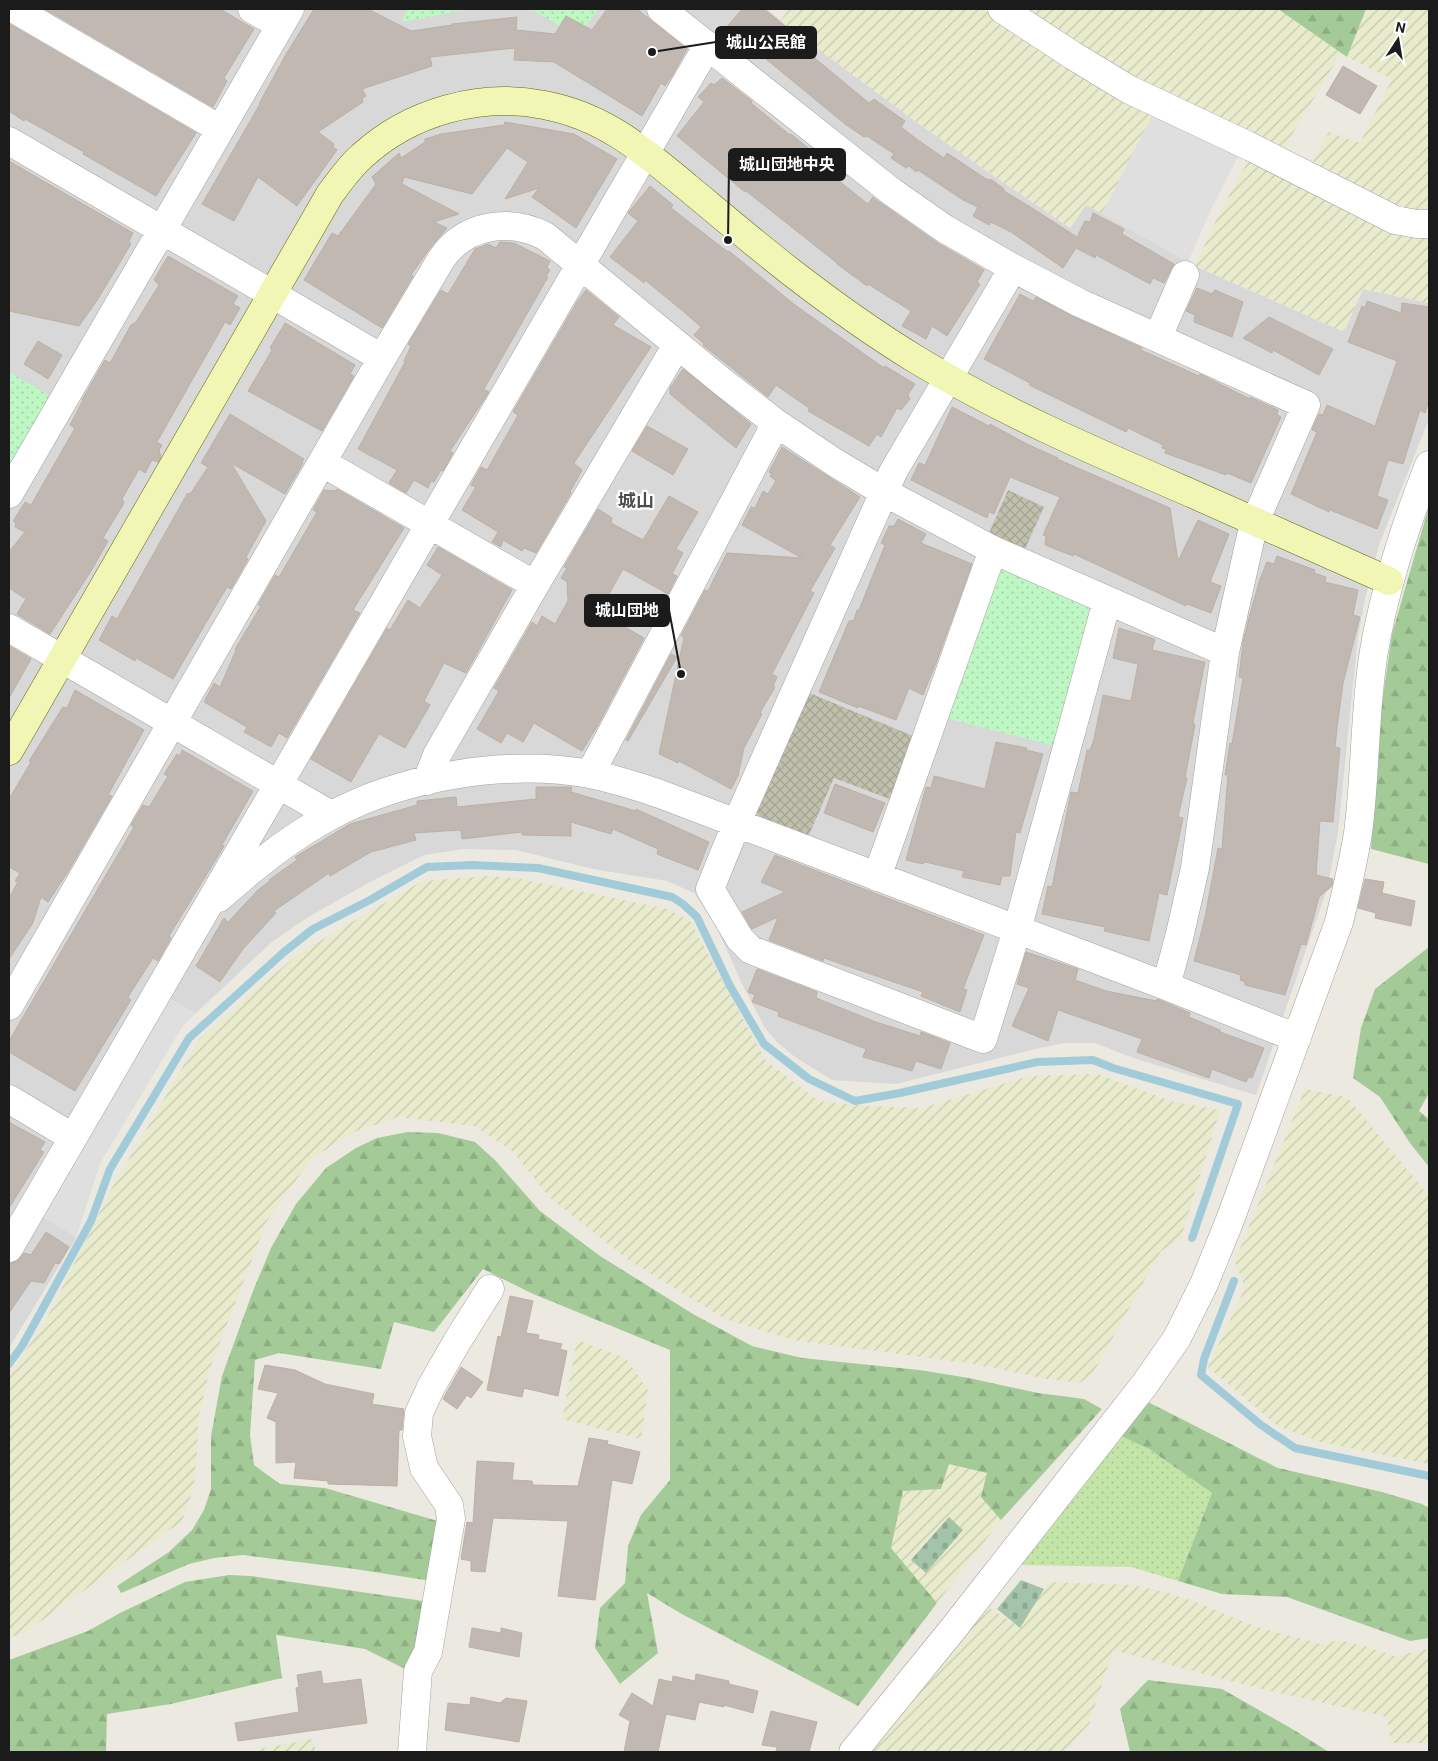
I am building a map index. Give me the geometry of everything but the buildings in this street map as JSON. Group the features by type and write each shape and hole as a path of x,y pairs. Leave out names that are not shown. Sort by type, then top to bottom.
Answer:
{"street":[{"path":"14,9 220,129"},
{"path":"9,494 285,17 252,9"},
{"path":"1002,9 1128,89 1251,147 1395,220 1429,224"},
{"path":"665,10 892,192 945,229 1013,268 1080,303 1306,405 1256,522 1225,652 1195,868 1184,921 1166,986"},
{"path":"9,1248 708,45"},
{"path":"9,751 330,194 360,157 395,131 432,114 467,104 520,101 544,104 600,122 645,152 798,278 884,339 948,378 1050,432 1389,582"},
{"path":"9,141 382,358"},
{"path":"9,1006 382,358 449,248 475,230 504,225 534,230 554,242 579,265 724,383 776,423 834,462 884,492 993,550 1225,652"},
{"path":"1013,268 893,472 737,822 710,889 740,939 751,950 983,1039 1017,930 1107,601"},
{"path":"1158,338 1184,275"},
{"path":"427,781 437,755 677,345"},
{"path":"590,774 776,423"},
{"path":"323,463 535,585"},
{"path":"853,1752 953,1629 1145,1384 1177,1338 1204,1284 1230,1220 1333,940 1347,890 1358,833 1367,705 1374,653 1389,582 1408,518 1429,465"},
{"path":"877,876 993,550"},
{"path":"9,628 331,815"},
{"path":"203,913 261,864 331,815 372,796 427,781 515,768 558,770 590,774 627,783 660,794 1166,986 1297,1038"},
{"path":"9,1099 72,1137"},
{"path":"412,1752 418,1671 428,1652 452,1519 448,1505 424,1468 417,1436 419,1413 453,1348 490,1289"}],"shaded area":[{"path":"9,9 767,9 923,127 1070,228 1086,204 1195,266 1344,332 1363,289 1429,303 1429,419 1379,545 1365,599 1358,636 1338,832 1327,889 1256,1095 1136,1059 1095,1043 1064,1043 896,1084 832,1080 795,1057 778,1043 765,1028 742,984 716,926 694,893 667,881 593,869 516,850 464,849 424,855 368,883 305,919 272,942 183,1025 100,1163 75,1240 9,1348"},
{"path":"789,9 983,9 1116,94 1154,112 1102,214 1086,205 1070,228 923,127 780,21"},
{"path":"1015,9 1278,9 1341,53 1282,151 1134,79"},
{"path":"1366,9 1429,9 1429,211 1399,207 1312,164 1329,132 1360,143 1392,79 1347,57"},
{"path":"1154,112 1240,153 1212,207 1188,262 1102,214"},
{"path":"1250,157 1429,233 1429,303 1363,289 1344,332 1195,266 1217,218"},
{"path":"1008,490 1044,507 1025,549 989,533"},
{"path":"807,692 918,738 895,801 834,778 808,837 759,821 757,812"},
{"path":"489,876 521,879 667,909 690,921 766,1061 819,1101 867,1106 922,1108 1030,1076 1098,1074 1171,1101 1220,1110 1181,1238 1161,1251 1092,1375 1079,1383 1048,1379 968,1363 793,1340 725,1319 630,1261 549,1197 513,1152 475,1126 398,1117 354,1132 311,1159 267,1221 210,1368 198,1419 194,1487 182,1521 27,1631 9,1638 9,1375 45,1322 112,1188 199,1039 298,954 422,881"},
{"path":"169,998 196,1013 183,1025 100,1163 76,1237 41,1216"},
{"path":"1305,1089 1347,1097 1429,1196 1429,1464 1320,1442 1278,1426 1208,1367 1245,1288 1235,1261"},
{"path":"577,1340 626,1358 648,1390 641,1439 562,1419"},
{"path":"949,1464 987,1473 981,1497 1001,1520 937,1603 891,1548 903,1491 941,1489"},
{"path":"1047,1582 1133,1585 1169,1593 1257,1627 1321,1644 1340,1640 1395,1656 1429,1649 1429,1743 1391,1743 1387,1717 1266,1690 1113,1650 1089,1724 1063,1752 867,1752 988,1607 1020,1627"},
{"path":"313,1739 316,1752 260,1752 259,1749"}],"green space":[{"path":"408,9 470,9 403,22 402,19"},
{"path":"520,9 599,9 578,36 534,11"},
{"path":"1278,9 1366,9 1347,57"},
{"path":"9,372 51,396 9,470"},
{"path":"1429,506 1429,864 1371,849 1382,703 1392,634"},
{"path":"1003,570 1087,607 1091,615 1055,746 945,718 994,577"},
{"path":"1429,947 1429,1093 1419,1111 1429,1119 1429,1167 1410,1143 1380,1097 1353,1078 1361,1028 1375,989"},
{"path":"408,1132 438,1133 475,1142 495,1160 540,1211 600,1256 693,1314 752,1346 802,1358 919,1370 969,1378 1038,1393 1084,1399 1102,1409 1001,1520 981,1497 987,1473 949,1464 941,1489 903,1491 891,1548 937,1603 858,1706 680,1613 647,1593 658,1653 620,1684 595,1648 600,1608 625,1583 628,1546 641,1515 670,1480 670,1350 531,1293 483,1269 434,1332 394,1322 381,1369 279,1353 255,1360 250,1435 254,1465 280,1484 325,1488 441,1522 431,1581 243,1555 214,1558 189,1564 121,1593 117,1586 169,1552 192,1530 204,1510 211,1489 211,1436 222,1376 271,1248 296,1204 326,1168 356,1148 377,1138"},
{"path":"1148,1402 1278,1468 1382,1492 1422,1504 1429,1508 1429,1638 1410,1641 1287,1597 1222,1594 1178,1581 1212,1493 1149,1449 1121,1436"},
{"path":"1121,1436 1149,1449 1212,1493 1178,1581 1131,1567 1016,1565"},
{"path":"949,1517 963,1530 926,1573 911,1560"},
{"path":"229,1575 251,1576 430,1602 407,1670 365,1649 276,1635 282,1678 171,1704 107,1714 106,1752 9,1752 9,1660 88,1631 120,1613 185,1582"},
{"path":"1021,1580 1044,1589 1020,1628 997,1609"},
{"path":"1148,1680 1222,1689 1329,1752 1130,1752 1120,1709"}],"waterway":[{"path":"9,1364 22,1346 91,1221 110,1169 189,1038 284,952 313,929 370,900 427,867 472,865 538,868 672,897 697,917 730,986 764,1044 809,1079 855,1101 900,1093 1037,1062 1093,1060 1113,1068 1238,1104 1192,1238"},
{"path":"1234,1281 1204,1359 1201,1375 1261,1425 1295,1448 1429,1476"}],"place":[{"name":"城山公民館","path":"652,52"},
{"name":"城山団地中央","path":"728,240"},
{"name":"城山団地","path":"681,674"}],"district":[{"name":"城山","path":"636,500"}]}
